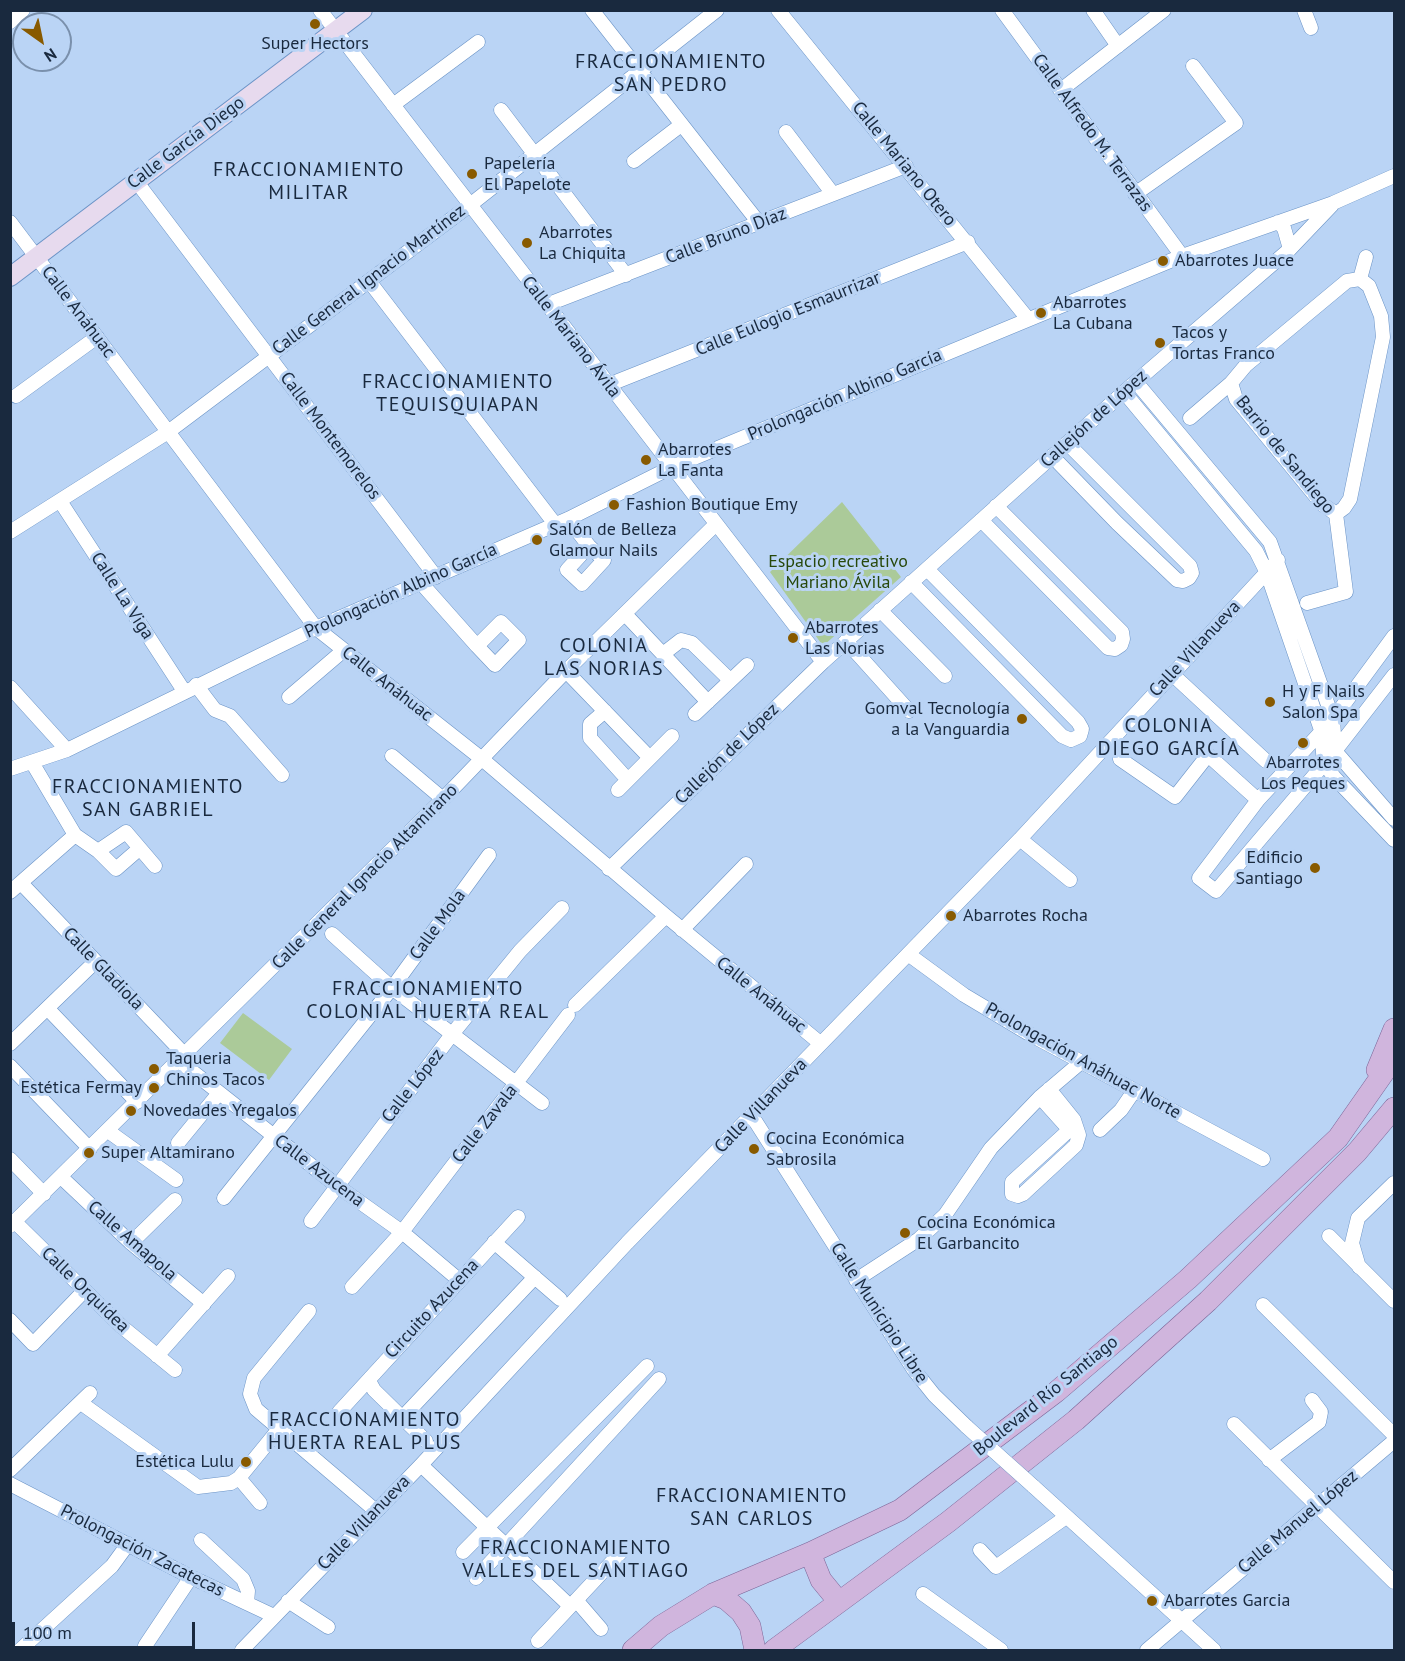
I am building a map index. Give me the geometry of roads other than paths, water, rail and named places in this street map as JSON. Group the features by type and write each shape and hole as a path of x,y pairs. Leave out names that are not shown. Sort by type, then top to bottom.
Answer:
{"main road":[{"path":"1363,1103 1395,1029"},
{"name":"Boulevard Río Santiago","path":"633,1650 661,1626 713,1594 810,1553 900,1510 1056,1392 1188,1279 1338,1138 1395,1058"},
{"name":"Boulevard Río Santiago","path":"774,1650 948,1522 1076,1420 1208,1301 1357,1152 1395,1108"},
{"path":"810,1553 821,1580 839,1602"},
{"path":"713,1594 726,1599 741,1612 750,1626 755,1650"}],"street":[{"path":"10,22 23,10"},
{"name":"Calle Mariano Ávila","path":"320,10 823,662"},
{"name":"Calle García Diego","path":"10,278 363,10"},
{"path":"592,10 759,223"},
{"name":"Calle General Ignacio Martínez","path":"10,532 168,432 470,205 717,10"},
{"name":"Calle Mariano Otero","path":"778,10 1028,319"},
{"name":"Calle Alfredo M. Terrazas","path":"1002,10 1135,195 1182,256"},
{"path":"1093,10 1118,46"},
{"path":"1061,90 1164,10"},
{"path":"1304,10 1311,28"},
{"path":"393,105 478,42"},
{"path":"1135,195 1236,123 1193,66"},
{"path":"501,110 626,275"},
{"path":"634,161 681,125"},
{"path":"786,132 833,194"},
{"name":"Calle Bruno Díaz","path":"546,305 906,166"},
{"name":"Prolongación Albino García","path":"10,769 33,764 67,750 316,628 422,584 561,521 672,467 1182,256 1333,203 1395,176"},
{"name":"Calle Montemorelos","path":"136,181 436,577"},
{"name":"Callejón de López","path":"609,868 823,662 1124,392 1290,249 1333,203"},
{"name":"Calle Anáhuac","path":"10,222 316,628 482,759 682,930 820,1043"},
{"path":"1278,222 1284,228 1290,249"},
{"name":"Calle Eulogio Esmaurrizar","path":"608,385 968,242"},
{"path":"1336,514 1344,508 1350,498 1388,315 1369,286 1360,279 1366,257"},
{"name":"Barrio de Sandiego","path":"1307,603 1346,592 1336,514 1322,504 1236,399 1231,383 1246,365 1347,281 1360,279"},
{"path":"369,281 561,521 589,546"},
{"path":"16,396 97,337"},
{"path":"1136,382 1270,542 1333,719 1335,751 1395,819"},
{"path":"1190,418 1231,383"},
{"path":"1124,392 1256,551 1267,573 1322,730 1324,764 1395,840"},
{"path":"1052,456 1177,580 1189,579 1192,573 1190,566 1067,443"},
{"name":"Calle La Viga","path":"60,501 190,688 215,710 230,716 282,775"},
{"path":"981,520 1108,648 1121,645 1124,639 1122,632 996,506"},
{"path":"1117,523 1131,509"},
{"name":"Calle General Ignacio Altamirano","path":"13,1224 443,799 566,671 716,524"},
{"name":"Calle Villanueva","path":"242,1650 421,1464 627,1243 1020,839 1278,560"},
{"path":"911,582 1062,736 1071,740 1080,736 1082,729 1078,722 927,568"},
{"path":"1055,594 1070,580"},
{"path":"422,584 477,646"},
{"path":"880,610 945,676"},
{"path":"625,614 708,702"},
{"path":"1395,636 1333,719 1258,800 1198,878 1216,891 1335,751 1395,675"},
{"path":"663,654 681,640 692,643 730,680"},
{"path":"846,641 909,711"},
{"path":"289,697 313,674 345,650"},
{"path":"1003,676 1017,661"},
{"path":"695,714 747,665"},
{"path":"566,671 650,758"},
{"path":"1172,674 1266,761"},
{"path":"10,687 67,750"},
{"path":"605,711 590,724 590,738 628,780"},
{"path":"618,790 672,736"},
{"path":"1120,759 1175,797 1208,755 1258,800"},
{"path":"392,756 443,799"},
{"path":"33,764 75,835 98,851 116,868 139,849"},
{"path":"98,851 126,832 155,866"},
{"path":"16,888 75,835"},
{"path":"1020,839 1070,880"},
{"name":"Calle Mola","path":"225,1198 392,988 489,855"},
{"path":"682,930 746,864"},
{"name":"Calle Gladiola","path":"16,888 95,962 182,1058"},
{"name":"Calle López","path":"311,1221 336,1185 453,1034 520,951 562,908"},
{"name":"Calle Zavala","path":"351,1287 402,1232 571,1010 666,916"},
{"path":"332,934 392,988 542,1103"},
{"name":"Prolongación Anáhuac Norte","path":"908,954 964,994 1080,1063 1263,1159"},
{"path":"10,1044 95,962"},
{"path":"48,1009 137,1102"},
{"name":"Calle Azucena","path":"182,1058 219,1093 273,1137 402,1232 459,1280"},
{"path":"856,1281 920,1239 945,1215 991,1148 1045,1093 1080,1063"},
{"path":"10,1066 90,1149"},
{"path":"1100,1130 1120,1110 1134,1091"},
{"path":"178,1143 219,1093"},
{"path":"1045,1093 1074,1120 1073,1134 1076,1145 1023,1194 1018,1196 1012,1194 1012,1182 1073,1134"},
{"name":"Calle Municipio Libre","path":"752,1116 914,1370 934,1395 1214,1650"},
{"path":"108,1131 176,1180"},
{"path":"10,1159 44,1194"},
{"name":"Calle Amapola","path":"61,1177 131,1243 204,1304"},
{"path":"1359,1267 1352,1243 1358,1218 1395,1183"},
{"path":"131,1243 175,1200"},
{"name":"Circuito Azucena","path":"339,1412 518,1217"},
{"name":"Calle Orquídea","path":"13,1224 84,1291 175,1370"},
{"path":"1329,1236 1395,1301"},
{"path":"494,1242 560,1299"},
{"path":"157,1356 228,1276"},
{"path":"402,1418 536,1277"},
{"path":"10,1320 33,1344 84,1291"},
{"path":"1263,1305 1395,1435"},
{"path":"309,1311 254,1378 250,1394 256,1409 376,1510"},
{"path":"463,1552 647,1366"},
{"path":"476,1578 659,1378"},
{"path":"369,1381 374,1390 426,1441"},
{"path":"10,1470 86,1398 198,1487 231,1483 239,1478 279,1429"},
{"path":"1269,1460 1319,1422 1321,1412 1312,1400"},
{"path":"1234,1424 1316,1507 1395,1582"},
{"path":"577,1437 591,1451"},
{"name":"Calle Manuel López","path":"1147,1650 1395,1441"},
{"path":"421,1464 487,1527 601,1629"},
{"path":"239,1478 260,1503"},
{"name":"Prolongación Zacatecas","path":"10,1484 191,1577 274,1616"},
{"path":"980,1550 996,1567 1066,1517"},
{"path":"201,1540 243,1579 248,1591 247,1603"},
{"path":"20,1650 112,1566 128,1544"},
{"path":"538,1641 622,1551"},
{"path":"145,1646 191,1577"},
{"path":"923,1594 1001,1650"},
{"path":"288,1601 328,1628"}],"place":[{"name":"Super Hectors","path":"315,24"},
{"name":"Papelería El Papelote","path":"472,174"},
{"name":"Abarrotes La Chiquita","path":"527,243"},
{"name":"Abarrotes Juace","path":"1163,261"},
{"name":"Abarrotes La Cubana","path":"1041,313"},
{"name":"Tacos y Tortas Franco","path":"1160,343"},
{"name":"Abarrotes La Fanta","path":"646,460"},
{"name":"Fashion Boutique Emy","path":"614,505"},
{"name":"Salón de Belleza Glamour Nails","path":"537,540"},
{"name":"Abarrotes Las Norias","path":"793,638"},
{"name":"H y F Nails Salon Spa","path":"1270,702"},
{"name":"Gomval Tecnología a la Vanguardia","path":"1022,719"},
{"name":"Abarrotes Los Peques","path":"1303,743"},
{"name":"Edificio Santiago","path":"1315,868"},
{"name":"Abarrotes Rocha","path":"951,916"},
{"name":"Taqueria Chinos Tacos","path":"154,1069"},
{"name":"Estética Fermay","path":"154,1088"},
{"name":"Novedades Yregalos","path":"131,1111"},
{"name":"Cocina Económica Sabrosila","path":"754,1149"},
{"name":"Super Altamirano","path":"89,1153"},
{"name":"Cocina Económica El Garbancito","path":"905,1233"},
{"name":"Estética Lulu","path":"246,1462"},
{"name":"Abarrotes Garcia","path":"1152,1601"}],"district":[{"name":"FRACCIONAMIENTO SAN PEDRO","path":"671,74"},
{"name":"FRACCIONAMIENTO MILITAR","path":"309,182"},
{"name":"FRACCIONAMIENTO TEQUISQUIAPAN","path":"458,394"},
{"name":"COLONIA LAS NORIAS","path":"604,658"},
{"name":"COLONIA DIEGO GARCÍA","path":"1169,738"},
{"name":"FRACCIONAMIENTO SAN GABRIEL","path":"148,798"},
{"name":"FRACCIONAMIENTO COLONIAL HUERTA REAL","path":"428,1000"},
{"name":"FRACCIONAMIENTO HUERTA REAL PLUS","path":"365,1432"},
{"name":"FRACCIONAMIENTO SAN CARLOS","path":"752,1508"},
{"name":"FRACCIONAMIENTO VALLES DEL SANTIAGO","path":"576,1560"}],"park label":[{"name":"Espacio recreativo Mariano Ávila","path":"838,572"}]}
